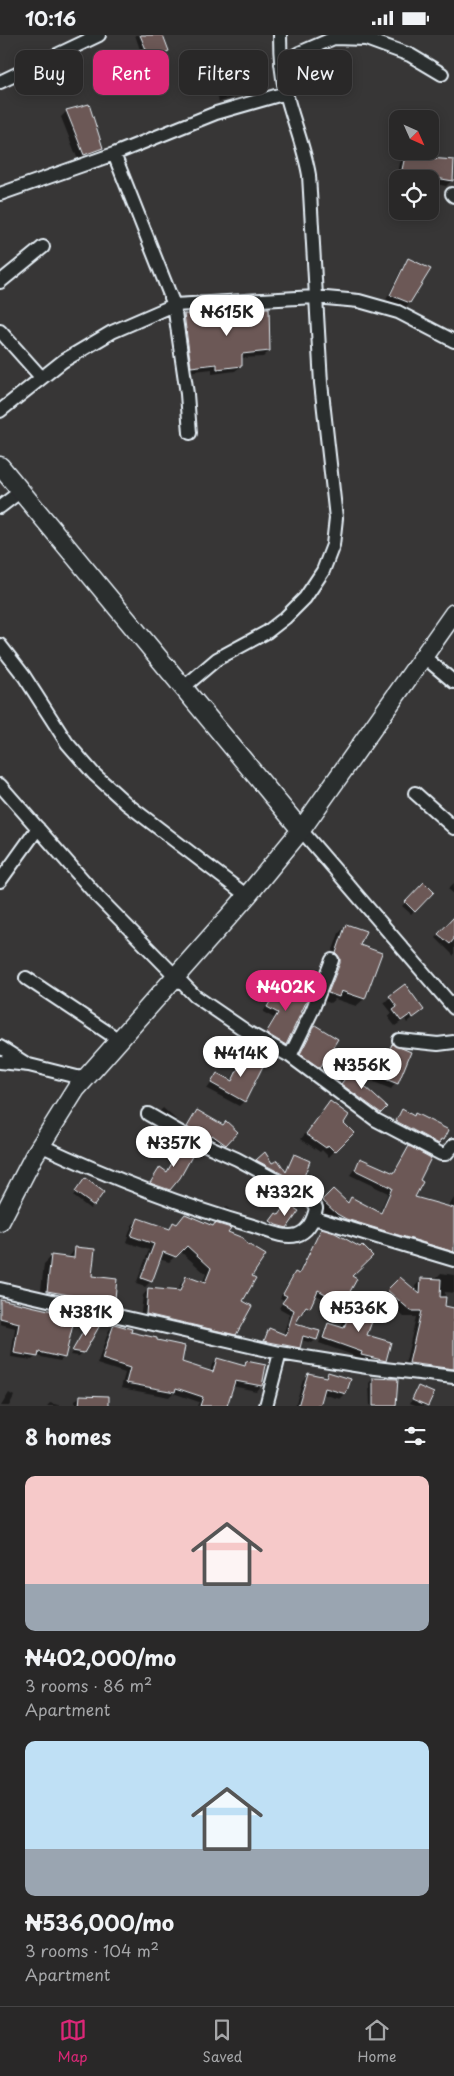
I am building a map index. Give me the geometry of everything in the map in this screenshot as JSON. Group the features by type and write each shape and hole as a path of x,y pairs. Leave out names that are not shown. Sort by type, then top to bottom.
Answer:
{"street":[{"path":"0,82 98,35"},
{"path":"280,35 280,50"},
{"path":"306,50 335,37 366,39 410,55 442,74"},
{"path":"0,194 114,154 216,113 279,95"},
{"path":"184,687 217,659 267,631 285,618 305,597 322,571 333,545 336,518 321,383 309,175 305,152 287,95"},
{"path":"114,154 174,305 187,394 190,433"},
{"path":"0,282 43,247"},
{"path":"0,411 42,377 112,332 174,305 315,297 359,301 398,312 426,324 454,341"},
{"path":"0,331 42,377"},
{"path":"0,466 301,830 454,1008"},
{"path":"0,507 21,491"},
{"path":"2,1213 56,1119 85,1079 176,977 301,830 454,613"},
{"path":"0,645 24,676 67,743 94,773 127,803 247,895"},
{"path":"423,656 454,682"},
{"path":"0,785 104,903 195,996 218,1013 290,1056 376,1121 441,1154 446,1154 454,1145"},
{"path":"415,793 454,828"},
{"path":"0,881 38,828"},
{"path":"290,1056 312,1011 332,960"},
{"path":"26,979 119,1040"},
{"path":"399,1040 438,1044 454,1042"},
{"path":"0,1047 29,1065"},
{"path":"0,1062 29,1065 85,1079"},
{"path":"40,1145 129,1185 217,1216 284,1235 297,1235 305,1231 314,1218 316,1208 311,1199 237,1159 188,1137 148,1114"},
{"path":"314,1218 454,1261"},
{"path":"0,1289 280,1353 367,1367 454,1377"},
{"path":"266,1406 280,1353"}],"building":[{"path":"140,35 163,35 169,50 146,50"},
{"path":"89,104 103,148 84,155 66,110"},
{"path":"404,160 454,160 453,181 439,179 439,170 402,170"},
{"path":"408,258 431,269 410,303 390,295"},
{"path":"269,308 270,351 242,354 242,366 217,369 217,364 191,367 184,314 215,315 215,311 244,311 244,309"},
{"path":"424,882 434,892 415,912 405,902"},
{"path":"454,917 454,939 450,944 438,934"},
{"path":"346,924 366,931 360,945 382,953 365,999 341,991 339,997 328,993 340,963 340,958 336,953"},
{"path":"281,983 308,998 286,1045 266,1033 278,1013 267,1007"},
{"path":"405,984 424,1010 413,1018 411,1014 401,1021 393,1010 397,1007 389,996"},
{"path":"315,1025 338,1039 320,1068 300,1054"},
{"path":"392,1044 411,1052 398,1084 378,1076"},
{"path":"246,1052 265,1062 245,1102 211,1083 217,1073 232,1081"},
{"path":"352,1069 368,1081 364,1086 387,1107 381,1113 341,1084"},
{"path":"330,1101 349,1115 344,1123 354,1133 335,1152 328,1145 326,1148 306,1134"},
{"path":"402,1109 414,1116 415,1113 449,1130 444,1140 441,1139 439,1144 396,1121"},
{"path":"197,1110 223,1125 226,1121 238,1132 226,1145 212,1135 210,1138 192,1130 187,1127"},
{"path":"175,1139 196,1149 180,1178 170,1190 150,1183 160,1167 167,1172 182,1145"},
{"path":"409,1146 431,1158 420,1180 423,1182 415,1197 454,1208 454,1252 346,1219 337,1214 322,1200 333,1189 348,1203 351,1197 381,1213 392,1188 355,1170 360,1158 394,1173"},
{"path":"265,1152 272,1163 278,1160 286,1172 294,1154 310,1161 301,1184 256,1160"},
{"path":"85,1178 104,1192 94,1206 75,1192"},
{"path":"287,1204 299,1211 287,1228 270,1221 276,1213 279,1215"},
{"path":"185,1214 213,1226 215,1223 231,1228 228,1232 243,1238 246,1243 266,1255 252,1276 256,1278 243,1301 252,1306 236,1335 146,1314 148,1288 180,1291 186,1276 205,1283 211,1268 187,1246 176,1257 163,1252 152,1282 141,1278 154,1244 131,1236 138,1218 170,1229 173,1222 177,1224"},
{"path":"321,1229 335,1233 360,1247 362,1245 373,1256 352,1276 357,1279 347,1297 336,1292 333,1298 318,1290 310,1308 306,1306 295,1324 320,1331 317,1340 303,1336 300,1348 264,1341 269,1328 286,1335 294,1310 282,1303 287,1296 283,1294 295,1272 299,1274"},
{"path":"75,1247 95,1249 92,1276 117,1279 115,1298 111,1306 92,1302 92,1299 47,1291 51,1255 74,1258"},
{"path":"400,1277 420,1294 421,1278 441,1279 440,1297 446,1297 445,1306 454,1308 454,1369 409,1363 421,1311 411,1311 387,1290"},
{"path":"0,1299 75,1316 65,1358 39,1352 38,1357 14,1353 19,1323 0,1318"},
{"path":"354,1300 377,1308 367,1335 391,1342 386,1361 361,1355 362,1352 323,1338 328,1323 344,1328"},
{"path":"90,1320 100,1325 84,1353 72,1351"},
{"path":"114,1324 132,1329 131,1332 185,1346 182,1362 213,1372 217,1358 245,1366 246,1361 266,1365 262,1386 235,1381 227,1406 200,1406 203,1397 176,1388 175,1392 126,1383 130,1368 102,1359"},
{"path":"328,1372 351,1379 346,1394 325,1388 320,1406 298,1406 308,1373 326,1377"},
{"path":"373,1378 398,1379 396,1406 373,1406"},
{"path":"418,1386 434,1393 428,1406 412,1399"},
{"path":"80,1395 109,1396 109,1406 79,1406"}]}
